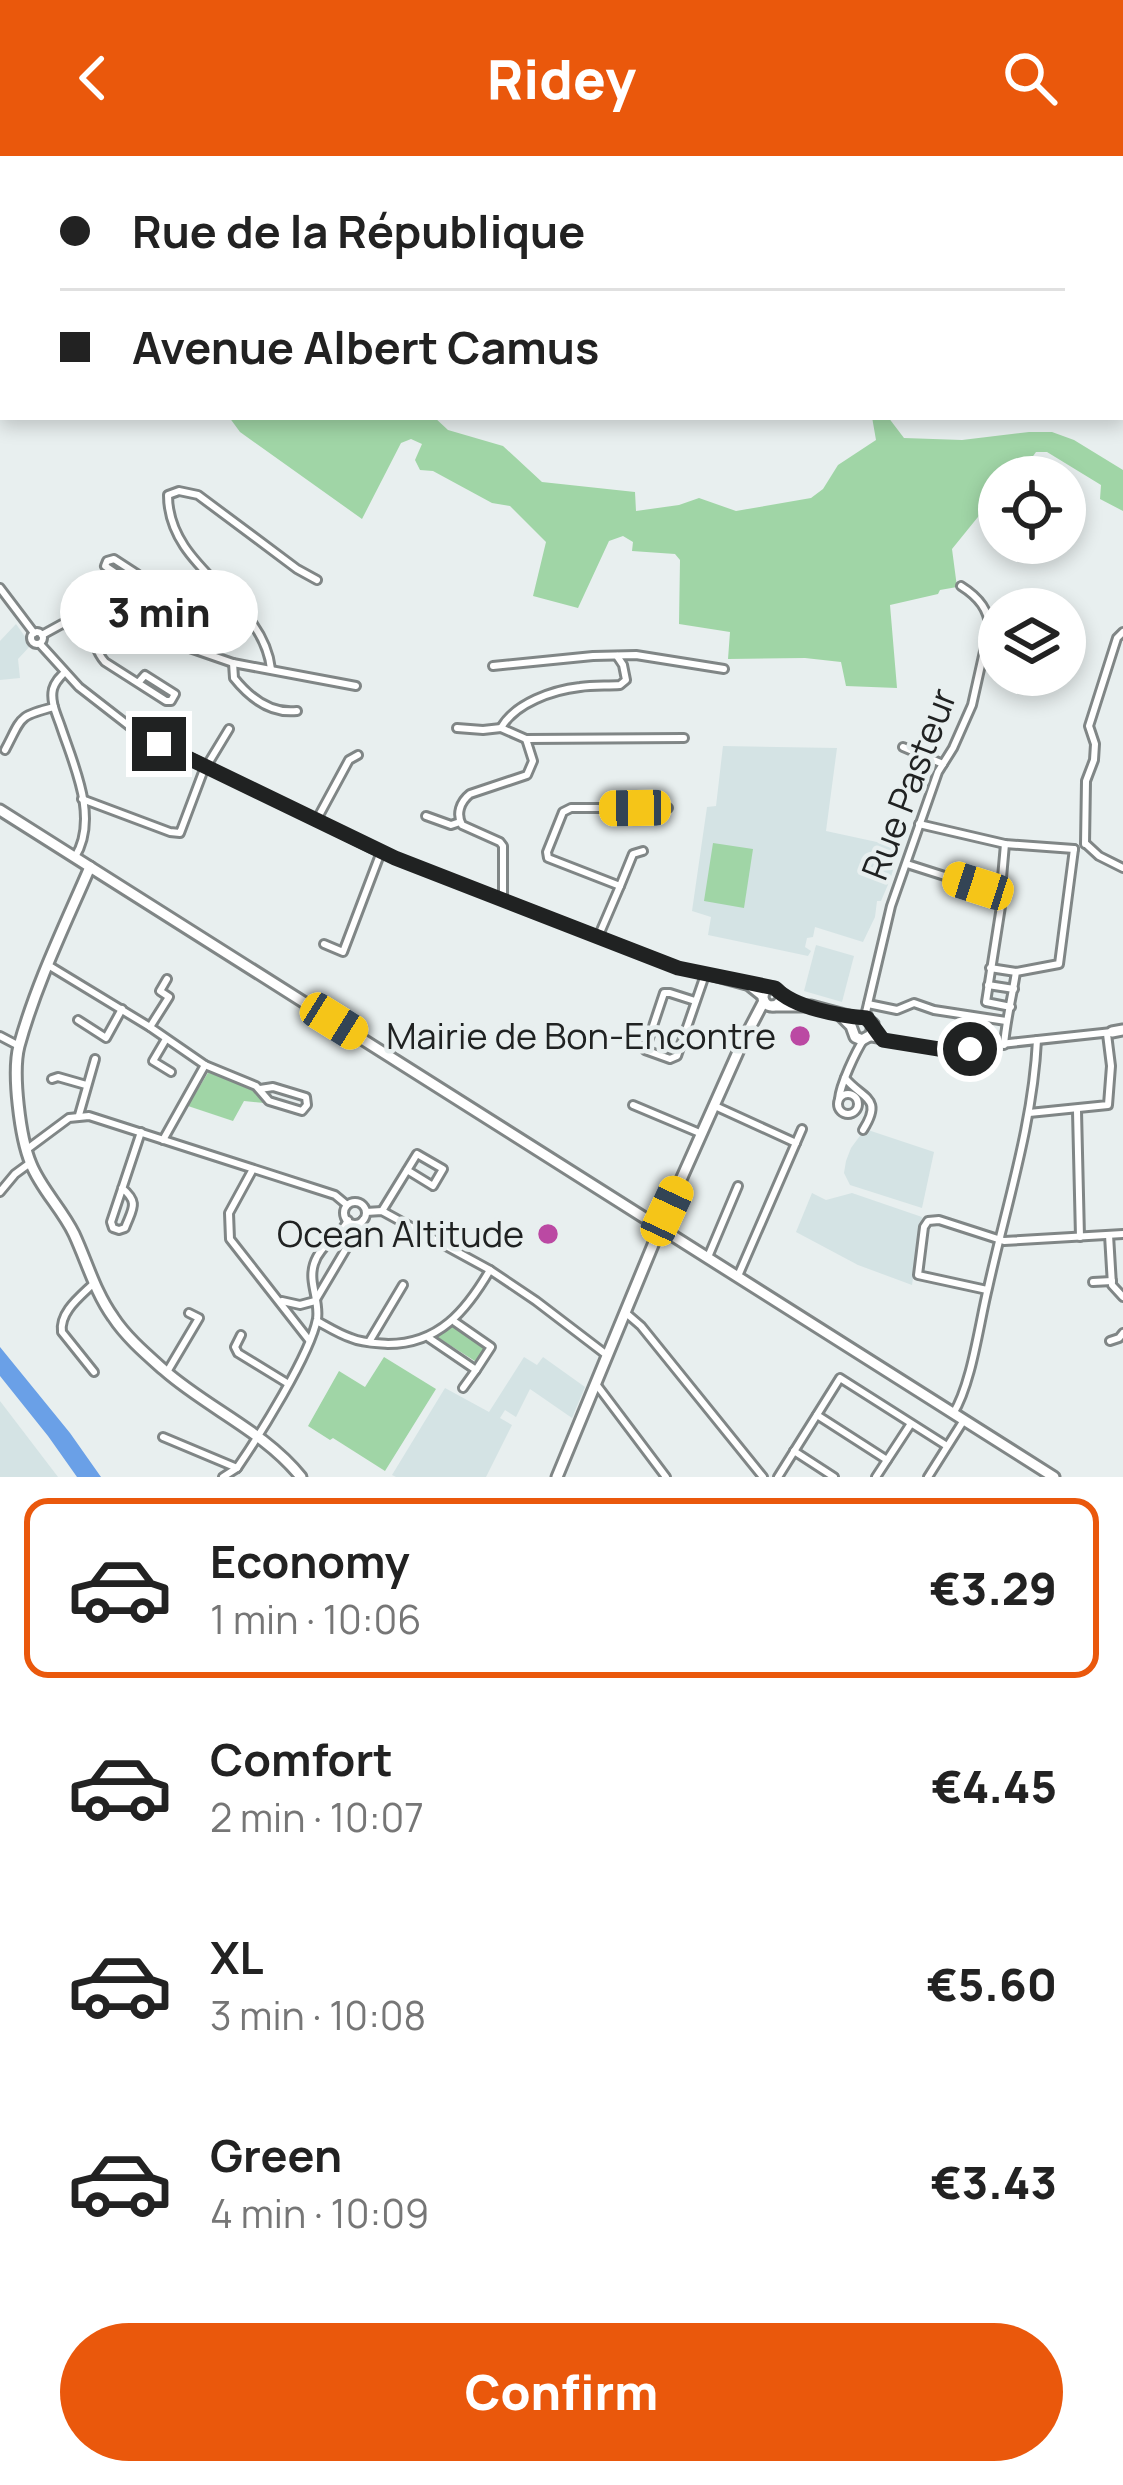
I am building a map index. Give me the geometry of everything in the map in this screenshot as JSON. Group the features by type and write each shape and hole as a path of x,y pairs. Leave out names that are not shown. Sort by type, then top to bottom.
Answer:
{"street":[{"path":"271,669 269,650 249,619 186,549 173,526 168,495 179,491 198,495 317,580"},
{"path":"136,587 137,574 115,559 107,561 105,566 136,587 157,625 158,637"},
{"name":"Rue Pasteur","path":"863,1024 891,906 919,824 972,705 990,623 980,601 961,586"},
{"path":"0,588 64,673 133,729 381,852 678,968 724,979 768,1000 780,1003 782,996 803,1007"},
{"path":"39,637 62,624 94,627 158,637 233,663 356,686"},
{"path":"94,627 102,659 138,683 166,701 175,694 145,675 138,683"},
{"path":"1084,844 1086,781 1095,744 1089,726 1123,632"},
{"path":"494,666 636,655 724,669"},
{"path":"502,728 522,706 562,690 620,685 626,674 617,656"},
{"path":"233,663 234,679 260,703 282,712 297,711"},
{"path":"64,673 54,686 54,707 82,799 85,826 75,857"},
{"path":"5,750 19,719 54,707"},
{"path":"457,728 502,728 526,739 684,738"},
{"path":"82,799 178,833 229,729"},
{"path":"460,822 460,806 470,794 527,775 533,761 526,739"},
{"path":"903,747 943,764"},
{"path":"316,821 349,760 358,755"},
{"path":"620,886 548,858 563,812 571,808 668,808"},
{"path":"0,810 1053,1477"},
{"path":"426,816 451,825 460,822 502,845 503,899"},
{"path":"919,824 1005,844 1074,849 1084,844"},
{"path":"1005,844 986,1003 1011,1006"},
{"path":"1084,844 1123,868"},
{"path":"991,968 1016,972 1060,964 1074,849"},
{"path":"599,935 633,854 643,851"},
{"path":"324,944 344,952 381,852"},
{"path":"907,864 1002,897"},
{"path":"90,867 19,1046 19,1102 26,1150 73,1232 113,1318 167,1372 257,1436 301,1477"},
{"path":"48,964 205,1065 260,1089 269,1101 302,1111 307,1105 306,1097 273,1087 260,1089"},
{"path":"1004,1045 1016,972"},
{"path":"695,1001 664,994 645,1050 670,1059 677,1055 705,975"},
{"path":"150,1027 170,997 160,991 167,979"},
{"path":"988,985 1014,989"},
{"path":"768,1000 839,1014 863,1024 883,1040 945,1050 1114,1032 1105,1107 1029,1113"},
{"path":"557,1477 702,1134 768,1000"},
{"path":"863,1024 914,1003 1006,1021"},
{"path":"78,1020 106,1038 122,1009"},
{"path":"848,1079 842,1082 839,1099 840,1110 851,1113 858,1103 848,1079 863,1024"},
{"path":"0,1036 19,1046"},
{"path":"166,1039 153,1061 171,1072"},
{"path":"928,1477 958,1417 1029,1113 1037,1040"},
{"path":"79,1115 95,1059"},
{"path":"163,1140 205,1065"},
{"path":"52,1079 86,1085"},
{"path":"848,1079 872,1104 862,1130"},
{"path":"839,1099 844,1094 853,1096"},
{"path":"633,1105 702,1134"},
{"path":"715,1106 796,1143"},
{"path":"1077,1111 1080,1237"},
{"path":"26,1150 79,1115 335,1195 347,1205"},
{"path":"738,1276 802,1129"},
{"path":"122,1188 134,1202 125,1228 119,1230 111,1222 140,1132"},
{"path":"279,1300 300,1305 315,1301 364,1216 360,1203 347,1205 344,1214 354,1223 364,1216 382,1211 407,1170 418,1154 443,1169 433,1186 407,1170"},
{"path":"0,1192 31,1163"},
{"path":"253,1169 229,1213 230,1239 308,1340"},
{"path":"708,1257 738,1186"},
{"path":"382,1211 490,1270 608,1356"},
{"path":"223,1477 237,1468 257,1436 308,1340 317,1321 311,1278 316,1259 348,1220"},
{"path":"987,1290 918,1275 928,1221 939,1220 999,1240 1123,1234"},
{"path":"1109,1235 1112,1281 1123,1297"},
{"path":"317,1321 351,1339 369,1342 429,1338 454,1321 490,1270"},
{"path":"1093,1282 1112,1281"},
{"path":"94,1283 61,1324 62,1332 94,1372"},
{"path":"369,1342 403,1285"},
{"path":"167,1372 199,1318 189,1313"},
{"path":"626,1313 763,1477"},
{"path":"454,1321 491,1347 463,1388"},
{"path":"1110,1341 1123,1333"},
{"path":"241,1335 235,1347 238,1353 287,1383"},
{"path":"429,1338 476,1370"},
{"path":"778,1477 840,1378 947,1446"},
{"path":"596,1384 666,1477"},
{"path":"817,1415 887,1460"},
{"path":"876,1477 911,1423"},
{"path":"163,1438 237,1468"},
{"path":"794,1451 834,1477"}],"shaded area":[{"path":"16,624 31,645 18,659 20,678 0,680 0,641"},
{"path":"723,746 837,748 826,831 900,847 863,942 815,927 813,937 807,938 808,956 708,935 711,917 692,911 707,807 716,806"},
{"path":"816,945 854,956 842,1002 804,991"},
{"path":"865,1129 934,1152 922,1208 850,1185 844,1173 846,1161"},
{"path":"812,1193 826,1200 852,1193 922,1217 912,1285 858,1265 796,1232"},
{"path":"524,1357 537,1365 543,1357 585,1387 572,1418 530,1389 516,1417 505,1410 500,1418 512,1425 486,1477 392,1475 445,1388 489,1412"},
{"path":"0,1401 58,1477 0,1477"}],"green space":[{"path":"231,420 437,420 448,430 503,446 542,482 635,492 636,511 699,498 736,511 811,498 838,465 876,440 873,420 890,420 904,438 962,440 1052,432 1123,470 1123,511 1100,499 1101,485 1086,476 1086,456 1036,452 1033,456 978,456 978,517 952,549 957,587 890,605 897,688 846,686 841,662 728,659 730,632 679,624 680,560 675,554 632,551 633,542 623,536 609,541 578,608 533,596 546,542 510,506 492,503 433,471 420,470 415,460 422,444 411,439 401,443 362,519 240,432"},
{"path":"713,843 753,849 744,908 704,901"},
{"path":"209,1071 254,1088 264,1103 244,1101 233,1121 188,1106"},
{"path":"454,1326 487,1348 478,1363 437,1337"},
{"path":"384,1357 436,1389 385,1471 308,1426 339,1371 365,1387"}],"water":[{"path":"0,1347 101,1477 77,1477 0,1376"}],"place":[{"name":"Mairie de Bon-Encontre","path":"800,1036"},
{"name":"Ocean Altitude","path":"548,1234"}],"route":[{"path":"159,744 370,848 678,968 775,988 803,1007 867,1018 883,1040 922,1048 970,1049"}]}
